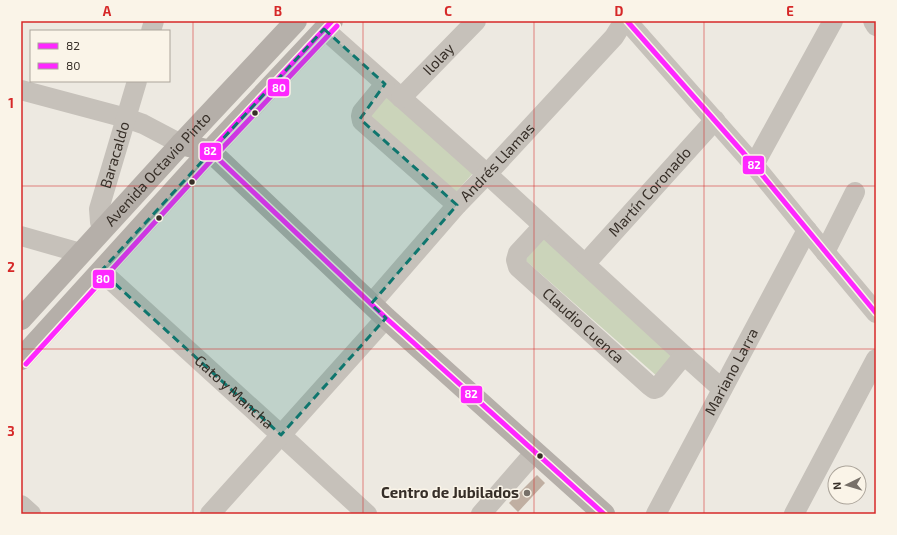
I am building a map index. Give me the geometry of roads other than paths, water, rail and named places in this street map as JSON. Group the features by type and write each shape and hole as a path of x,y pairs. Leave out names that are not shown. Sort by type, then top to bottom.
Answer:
{"main road":[{"name":"Avenida Octavio Pinto","path":"21,319 296,21"},
{"name":"Avenida Octavio Pinto","path":"21,359 210,151 328,25"},
{"path":"181,144 210,151 379,311 604,514"}],"street":[{"name":"Ilolay","path":"401,98 476,21"},
{"path":"625,21 754,165 876,313"},
{"name":"Andrés Llamas","path":"210,514 282,434 379,311 457,205 614,37 625,21"},
{"path":"754,165 833,21"},
{"path":"873,21 876,26"},
{"path":"328,25 385,84 487,174 722,389"},
{"name":"Baracaldo","path":"103,229 100,222 99,209 137,82"},
{"path":"385,84 362,112 362,121 457,205"},
{"path":"21,90 126,118 143,124 181,144"},
{"name":"Martín Coronado","path":"585,264 715,120"},
{"path":"825,252 855,192"},
{"name":"Claudio Cuenca","path":"543,226 518,253 516,260 518,267 650,386 657,388 684,355"},
{"name":"Mariano Larra","path":"656,514 807,230"},
{"path":"21,236 81,253"},
{"name":"Gato y Mancha","path":"101,271 282,434 367,514"},
{"path":"794,514 876,359"},
{"path":"481,514 535,452"},
{"path":"21,505 31,514"}],"place":[{"name":"Centro de Jubilados","path":"527,493"}]}
